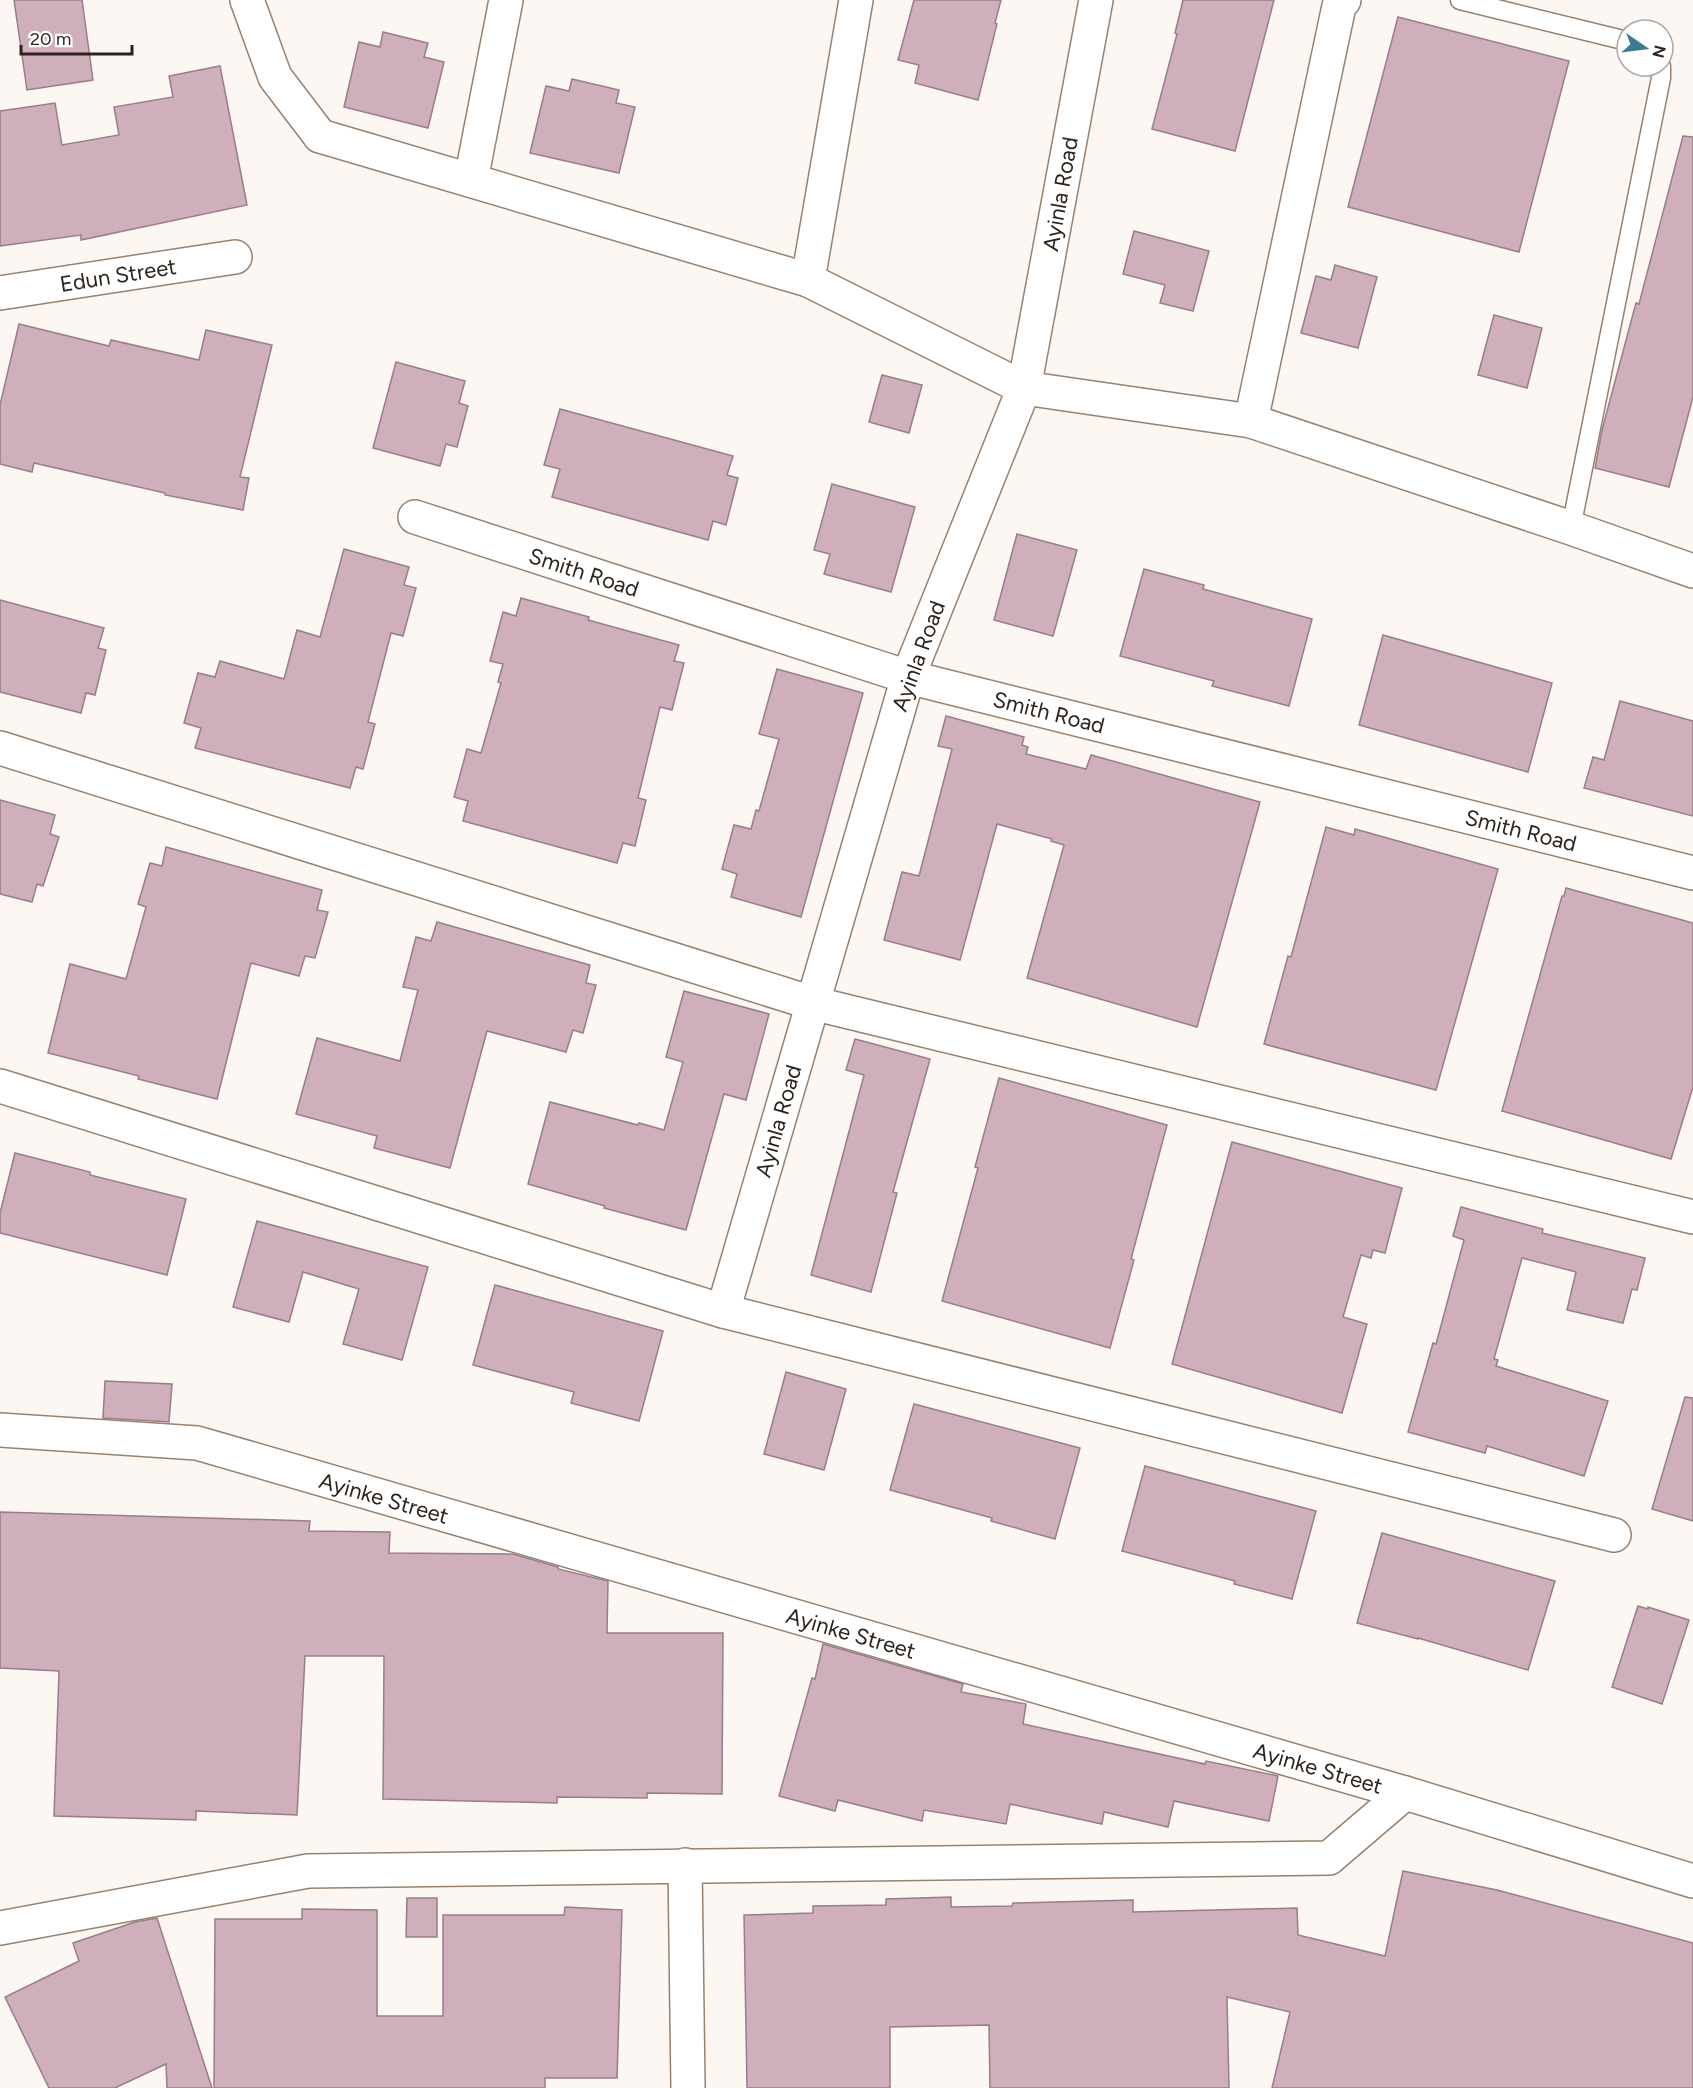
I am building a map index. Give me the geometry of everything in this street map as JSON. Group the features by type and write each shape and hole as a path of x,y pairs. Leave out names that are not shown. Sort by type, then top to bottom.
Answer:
{"street":[{"path":"248,0 275,78 320,136 807,280 1024,388 1251,421 1693,571"},
{"path":"471,180 506,0"},
{"path":"807,280 856,0"},
{"name":"Ayinla Road","path":"723,1311 908,677 1024,388 1096,0"},
{"path":"1251,421 1339,6 1344,0"},
{"name":"Edun Street","path":"0,293 235,256"},
{"name":"Smith Road","path":"415,517 908,677 1693,873"},
{"path":"0,748 812,1003 1693,1217"},
{"path":"0,1086 723,1311 1614,1535"},
{"name":"Ayinke Street","path":"0,1430 197,1443 1405,1794 1693,1881"},
{"path":"0,1929 308,1871 1329,1858 1405,1794"},
{"path":"685,1865 688,2088"}],"lane":[{"path":"1460,0 1615,38"},
{"path":"1571,528 1661,78"}],"building":[{"path":"14,0 82,0 93,80 27,90"},
{"path":"914,0 1001,0 978,100 915,83 919,65 898,60"},
{"path":"1183,0 1274,0 1235,151 1152,129 1177,34 1175,33"},
{"path":"1398,17 1569,61 1519,252 1348,207"},
{"path":"383,32 428,43 424,57 444,62 428,128 344,107 359,42 380,47"},
{"path":"220,66 247,205 81,240 81,235 0,246 0,111 55,103 62,145 119,135 114,107 173,97 169,76"},
{"path":"572,79 619,90 616,103 635,107 619,173 530,153 546,86 569,91"},
{"path":"1683,136 1693,137 1693,397 1669,487 1595,468 1602,430 1636,303 1639,304"},
{"path":"1134,231 1209,251 1193,311 1160,303 1165,285 1123,274"},
{"path":"1335,265 1377,277 1358,348 1301,333 1316,276 1331,280"},
{"path":"1494,315 1542,328 1527,388 1478,375"},
{"path":"19,324 109,346 111,340 199,360 206,330 272,345 240,477 249,478 243,510 165,495 165,493 34,463 32,472 0,464 0,405"},
{"path":"396,362 465,381 459,403 468,406 457,447 446,444 440,466 373,448"},
{"path":"882,375 922,385 909,433 869,422"},
{"path":"560,409 733,456 727,475 738,478 726,525 713,521 708,540 552,497 560,469 544,465"},
{"path":"832,484 915,507 891,592 824,574 830,554 814,550"},
{"path":"1017,534 1077,550 1053,636 994,620"},
{"path":"344,549 409,567 404,585 416,588 403,636 391,633 368,722 375,724 363,769 356,767 350,788 195,748 201,728 184,723 198,673 215,677 220,661 284,679 297,630 320,637"},
{"path":"1144,569 1204,585 1203,589 1312,619 1289,706 1212,686 1214,681 1120,656"},
{"path":"521,598 589,617 588,620 679,645 674,661 684,663 672,710 660,707 638,798 646,800 635,846 623,843 617,863 463,821 468,801 454,797 467,749 481,753 501,683 498,682 503,664 490,661 503,612 516,616"},
{"path":"0,600 104,628 98,648 106,650 95,695 86,693 81,713 0,692"},
{"path":"1383,635 1552,683 1528,772 1359,725"},
{"path":"777,669 863,693 801,917 731,897 737,874 722,869 734,825 751,829 756,810 759,811 779,739 759,734"},
{"path":"1620,701 1693,721 1693,816 1584,788 1593,757 1604,760"},
{"path":"946,716 1024,737 1022,745 1028,747 1026,754 1086,769 1091,755 1260,802 1197,1027 1027,978 1064,845 1051,841 1052,839 997,824 960,960 884,940 902,872 919,876 952,749 938,746"},
{"path":"0,800 55,815 50,834 59,837 43,886 37,884 32,902 0,894"},
{"path":"1326,827 1354,835 1355,829 1498,869 1436,1090 1264,1044 1288,956 1291,957"},
{"path":"166,847 322,890 317,910 328,912 315,958 305,956 299,976 251,963 217,1099 48,1053 70,964 126,979 146,907 138,904 150,863 162,866"},
{"path":"1566,888 1693,923 1693,1087 1671,1159 1502,1111"},
{"path":"437,922 590,965 586,983 596,985 583,1033 573,1030 566,1052 487,1031 450,1168 374,1148 377,1136 296,1114 317,1038 400,1061 418,990 403,987 416,937 431,941"},
{"path":"684,991 769,1014 746,1100 724,1094 686,1230 528,1184 550,1102 664,1130 683,1062 666,1057"},
{"path":"855,1039 930,1059 893,1192 897,1193 871,1292 811,1275 864,1075 846,1070"},
{"path":"999,1078 1167,1125 1110,1348 942,1301 978,1168 975,1167"},
{"path":"1232,1142 1402,1188 1385,1253 1373,1250 1371,1258 1361,1255 1343,1317 1367,1324 1342,1413 1172,1364"},
{"path":"15,1153 186,1199 167,1275 0,1233 0,1213"},
{"path":"1461,1207 1543,1229 1542,1233 1645,1258 1637,1290 1632,1289 1623,1323 1567,1310 1576,1272 1522,1258 1494,1359 1498,1360 1496,1366 1608,1401 1584,1476 1487,1446 1485,1453 1408,1432 1433,1343 1436,1344 1464,1240 1453,1236"},
{"path":"257,1221 428,1267 402,1360 343,1344 359,1289 303,1272 289,1322 233,1307"},
{"path":"495,1285 663,1331 639,1421 571,1403 574,1392 473,1365"},
{"path":"786,1372 846,1389 824,1470 764,1454"},
{"path":"105,1381 172,1384 169,1422 103,1418"},
{"path":"1685,1397 1693,1398 1693,1521 1652,1509"},
{"path":"914,1404 1080,1448 1055,1539 991,1521 992,1518 890,1490"},
{"path":"1145,1466 1316,1511 1292,1599 1234,1584 1235,1581 1122,1551"},
{"path":"0,1512 310,1521 309,1531 390,1532 389,1553 513,1554 558,1567 558,1569 608,1581 607,1633 723,1633 722,1794 647,1793 647,1798 557,1797 557,1803 383,1799 384,1656 305,1656 297,1815 196,1811 196,1820 54,1816 59,1671 0,1668"},
{"path":"1382,1533 1555,1581 1528,1670 1357,1623"},
{"path":"1638,1606 1689,1620 1662,1704 1612,1687"},
{"path":"823,1644 963,1684 961,1692 1026,1704 1023,1724 1205,1764 1206,1761 1278,1776 1269,1821 1174,1801 1168,1827 1104,1812 1102,1824 1010,1804 1006,1824 924,1810 922,1821 838,1800 835,1811 779,1796 812,1678 815,1679"},
{"path":"1403,1871 1497,1890 1693,1943 1693,2088 1272,2088 1290,2012 1227,1997 1229,2088 990,2088 989,2025 890,2027 890,2088 747,2088 744,1915 813,1913 813,1906 886,1905 886,1899 951,1897 951,1907 1133,1900 1133,1912 1297,1908 1298,1935 1385,1956"},
{"path":"407,1898 437,1898 437,1937 406,1937"},
{"path":"565,1907 622,1910 617,2078 545,2078 545,2088 214,2088 215,1919 302,1919 302,1909 377,1910 377,2016 443,2016 443,1915 564,1915"},
{"path":"157,1918 212,2088 167,2088 166,2064 115,2088 49,2088 5,1997 79,1961 73,1943 135,1922"}]}
